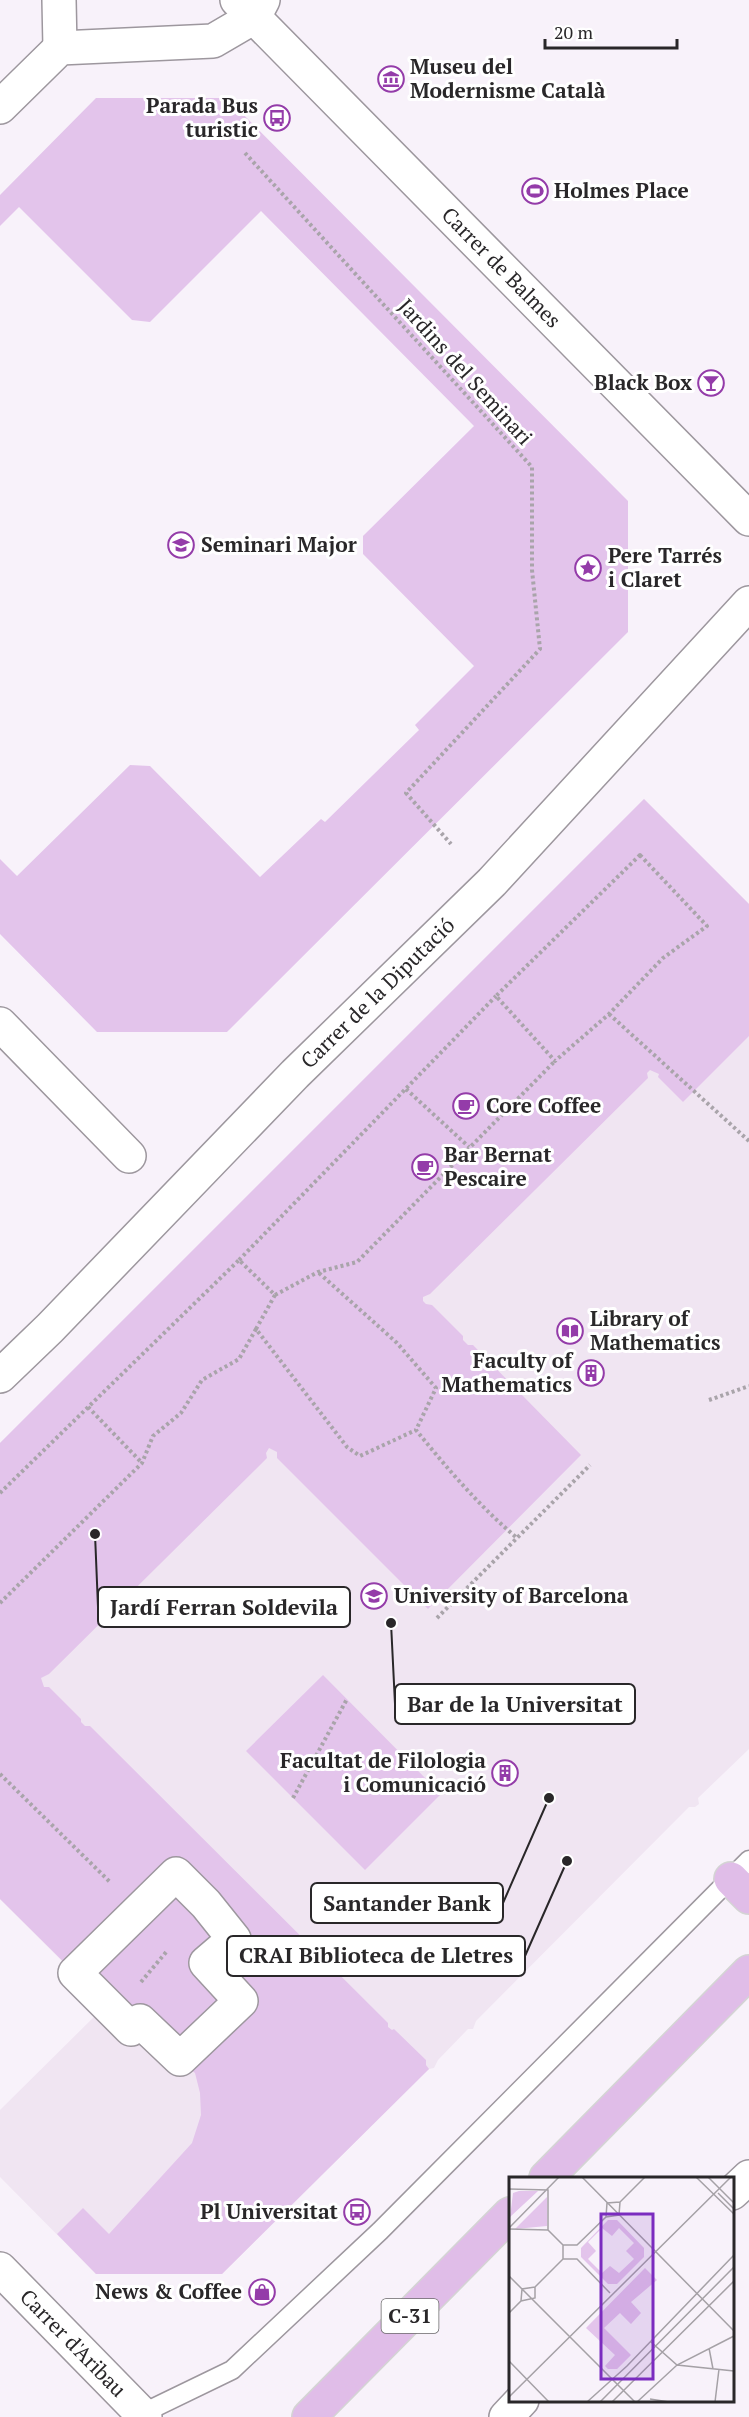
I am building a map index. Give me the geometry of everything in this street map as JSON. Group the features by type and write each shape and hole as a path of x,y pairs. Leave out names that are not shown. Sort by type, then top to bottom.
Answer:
{"main road":[{"path":"547,2177 749,1972"},
{"name":"C-31","path":"309,2417 509,2215"}],"street":[{"path":"0,107 60,48 59,0"},
{"name":"Carrer de Balmes","path":"60,48 213,41 252,6 749,519"},
{"name":"Carrer de la Diputació","path":"0,1376 50,1328 295,1074 492,882 749,603"},
{"path":"0,1024 129,1156"},
{"path":"176,1874 206,1904 234,1939 206,1964 241,2001 180,2059 140,2021 131,2029 75,1973 176,1874"},
{"path":"734,2191 749,2177"},
{"name":"Carrer d'Aribau","path":"0,2269 140,2415"},
{"path":"506,2417 520,2402"}],"lane":[{"path":"140,2415 232,2370 380,2231 743,1878"}],"path":[{"name":"Jardins del Seminari","path":"245,153 532,467 532,570 540,649 406,793 451,844"},
{"path":"0,1493 239,1260 496,996 640,855 707,926 663,958 609,1014 555,1061 357,1262 318,1272 275,1295 239,1359 202,1380 181,1413 153,1436 142,1463 0,1603"},
{"path":"496,996 555,1061"},
{"path":"609,1014 749,1141"},
{"path":"406,1089 470,1147"},
{"path":"239,1260 275,1295"},
{"path":"256,1329 347,1447 360,1456 416,1430 436,1388 398,1343 318,1272"},
{"path":"709,1400 749,1386"},
{"path":"88,1407 142,1463"},
{"path":"416,1430 495,1520 517,1538"},
{"path":"436,1618 590,1465"},
{"path":"293,1798 347,1699"},
{"path":"0,1774 107,1879"},
{"path":"135,1990 174,1943"}],"shaded area":[{"path":"96,98 227,98 628,501 628,632 227,1032 97,1032 0,934 0,859 17,876 130,765 150,766 260,877 321,819 325,822 419,730 415,725 474,666 363,554 363,536 474,426 261,211 150,322 132,320 19,207 0,226 0,195"},
{"name":"University of Barcelona","path":"644,799 749,904 749,1749 698,1798 699,1804 689,1807 476,2021 473,2029 468,2029 438,2060 434,2068 429,2069 222,2274 96,2274 0,2177 0,2110 106,2005 0,1899 0,1443"},
{"path":"644,799 749,904 749,1036 683,1102 658,1077 659,1074 650,1070 647,1073 648,1078 430,1294 423,1297 426,1304 432,1305 463,1336 463,1340 468,1345 473,1345 581,1455 428,1609 277,1458 277,1452 269,1448 266,1453 267,1458 49,1674 41,1678 44,1687 49,1687 81,1719 85,1726 90,1726 388,2023 388,2027 394,2029 426,2060 429,2069 222,2274 96,2274 57,2234 83,2208 109,2234 192,2143 201,2115 200,2093 195,2073 107,2005 0,1899 0,1443"},
{"path":"323,1675 441,1794 365,1870 246,1751"}],"place":[{"name":"Museu del Modernisme Català","path":"391,79"},
{"name":"Parada Bus turistic","path":"277,118"},
{"name":"Holmes Place","path":"535,191"},
{"name":"Black Box","path":"711,383"},
{"name":"Seminari Major","path":"181,545"},
{"name":"Pere Tarrés i Claret","path":"588,568"},
{"name":"Core Coffee","path":"466,1106"},
{"name":"Bar Bernat Pescaire","path":"425,1167"},
{"name":"Library of Mathematics","path":"570,1331"},
{"name":"Faculty of Mathematics","path":"591,1373"},
{"name":"Jardí Ferran Soldevila","path":"95,1534"},
{"name":"University of Barcelona","path":"374,1596"},
{"name":"Bar de la Universitat","path":"391,1623"},
{"name":"Facultat de Filologia i Comunicació","path":"505,1773"},
{"name":"Santander Bank","path":"549,1798"},
{"name":"CRAI Biblioteca de Lletres","path":"567,1861"},
{"name":"Pl Universitat","path":"357,2212"},
{"name":"News & Coffee","path":"262,2292"}]}
